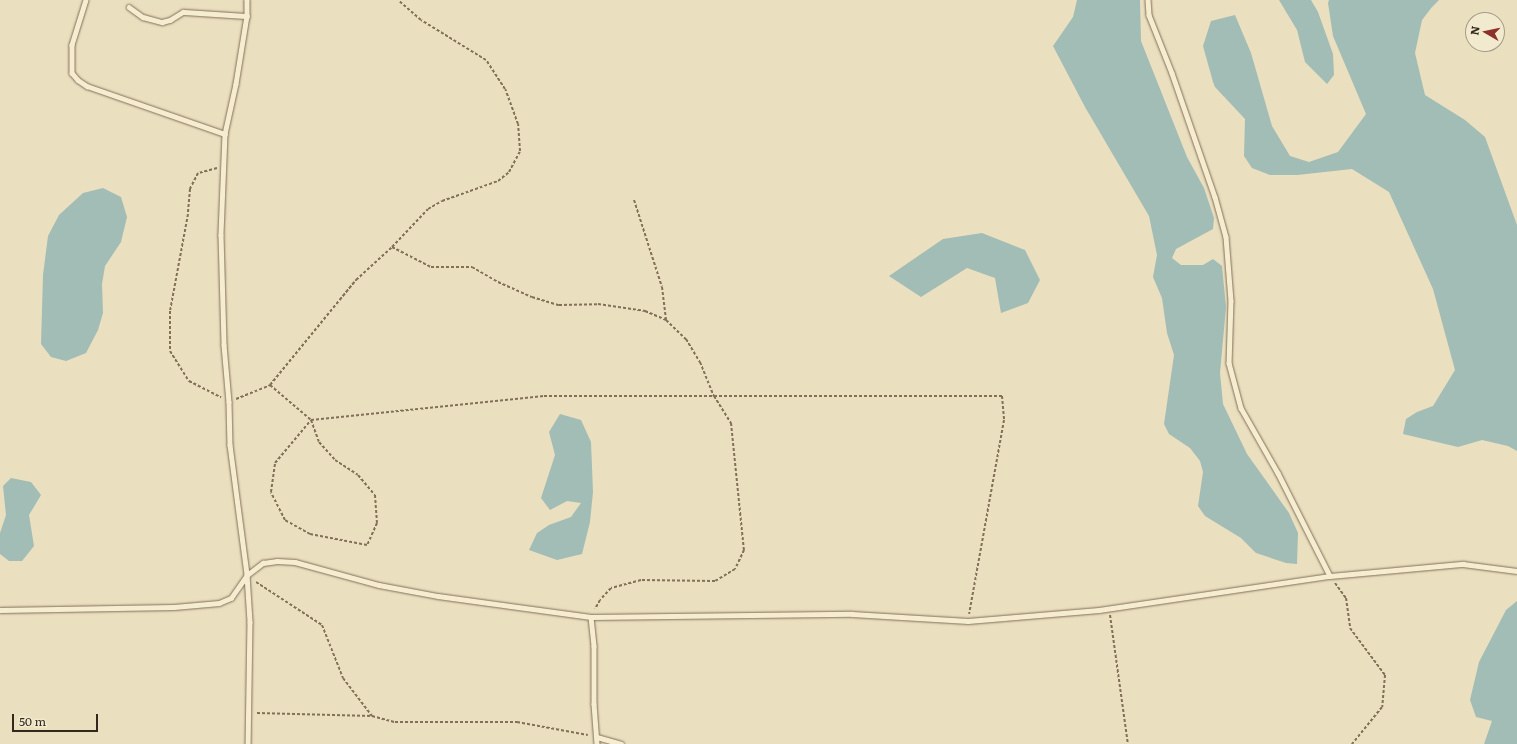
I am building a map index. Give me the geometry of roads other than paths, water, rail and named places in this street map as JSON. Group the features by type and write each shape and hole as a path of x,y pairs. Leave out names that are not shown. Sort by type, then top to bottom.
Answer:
{"lane":[{"path":"86,0 72,45 72,73 78,80 87,86 225,134"},
{"path":"247,0 247,16 236,84 225,134 221,235 224,345 229,402 230,445 247,575 250,622 248,744"},
{"path":"1148,0 1149,15 1172,73 1215,197 1226,237 1231,302 1229,363 1241,408 1278,473 1330,576"},
{"path":"129,7 143,17 162,22 170,20 183,12 247,16"},
{"path":"0,610 174,607 219,603 231,598 247,575 263,563 278,561 295,562 379,585 423,593 590,617 852,614 968,621 1110,608 1330,576 1462,564 1517,570"},
{"path":"590,617 594,646 594,704 597,744"},
{"path":"597,737 621,744"}],"water":[{"path":"1077,0 1140,0 1141,41 1187,157 1204,188 1214,218 1213,229 1176,249 1172,258 1181,265 1203,265 1213,259 1222,266 1226,307 1220,373 1223,404 1247,454 1289,513 1298,533 1297,564 1286,563 1256,553 1241,538 1205,516 1198,506 1203,472 1200,461 1190,448 1169,434 1164,424 1174,355 1167,333 1162,298 1153,277 1157,255 1149,216 1085,107 1053,46 1073,17"},
{"path":"1279,0 1311,0 1318,12 1333,54 1334,75 1327,84 1305,62 1297,30"},
{"path":"1329,0 1439,0 1422,20 1415,53 1425,95 1465,120 1485,137 1517,225 1517,451 1508,446 1482,440 1458,447 1403,434 1406,419 1417,412 1433,406 1455,370 1433,289 1389,192 1352,169 1297,175 1270,175 1252,168 1244,156 1245,119 1215,87 1203,46 1211,21 1235,15 1251,53 1272,126 1290,156 1309,162 1338,152 1366,114 1333,36 1328,3"},
{"path":"103,188 121,197 127,217 121,242 105,266 102,284 103,313 98,330 86,353 66,361 51,357 41,344 43,275 48,236 59,215 83,193"},
{"path":"982,233 1025,250 1040,280 1028,303 1001,313 995,278 967,268 921,297 889,276 943,239"},
{"path":"560,414 581,420 591,442 593,492 590,522 582,554 557,560 529,550 537,533 549,525 571,517 581,503 567,501 550,510 541,498 555,455 549,432"},
{"path":"11,478 31,482 41,495 29,515 34,546 22,561 9,561 0,554 0,533 6,515 3,486"},
{"path":"1517,601 1517,744 1484,744 1492,721 1476,717 1470,700 1479,662 1506,610"}]}
